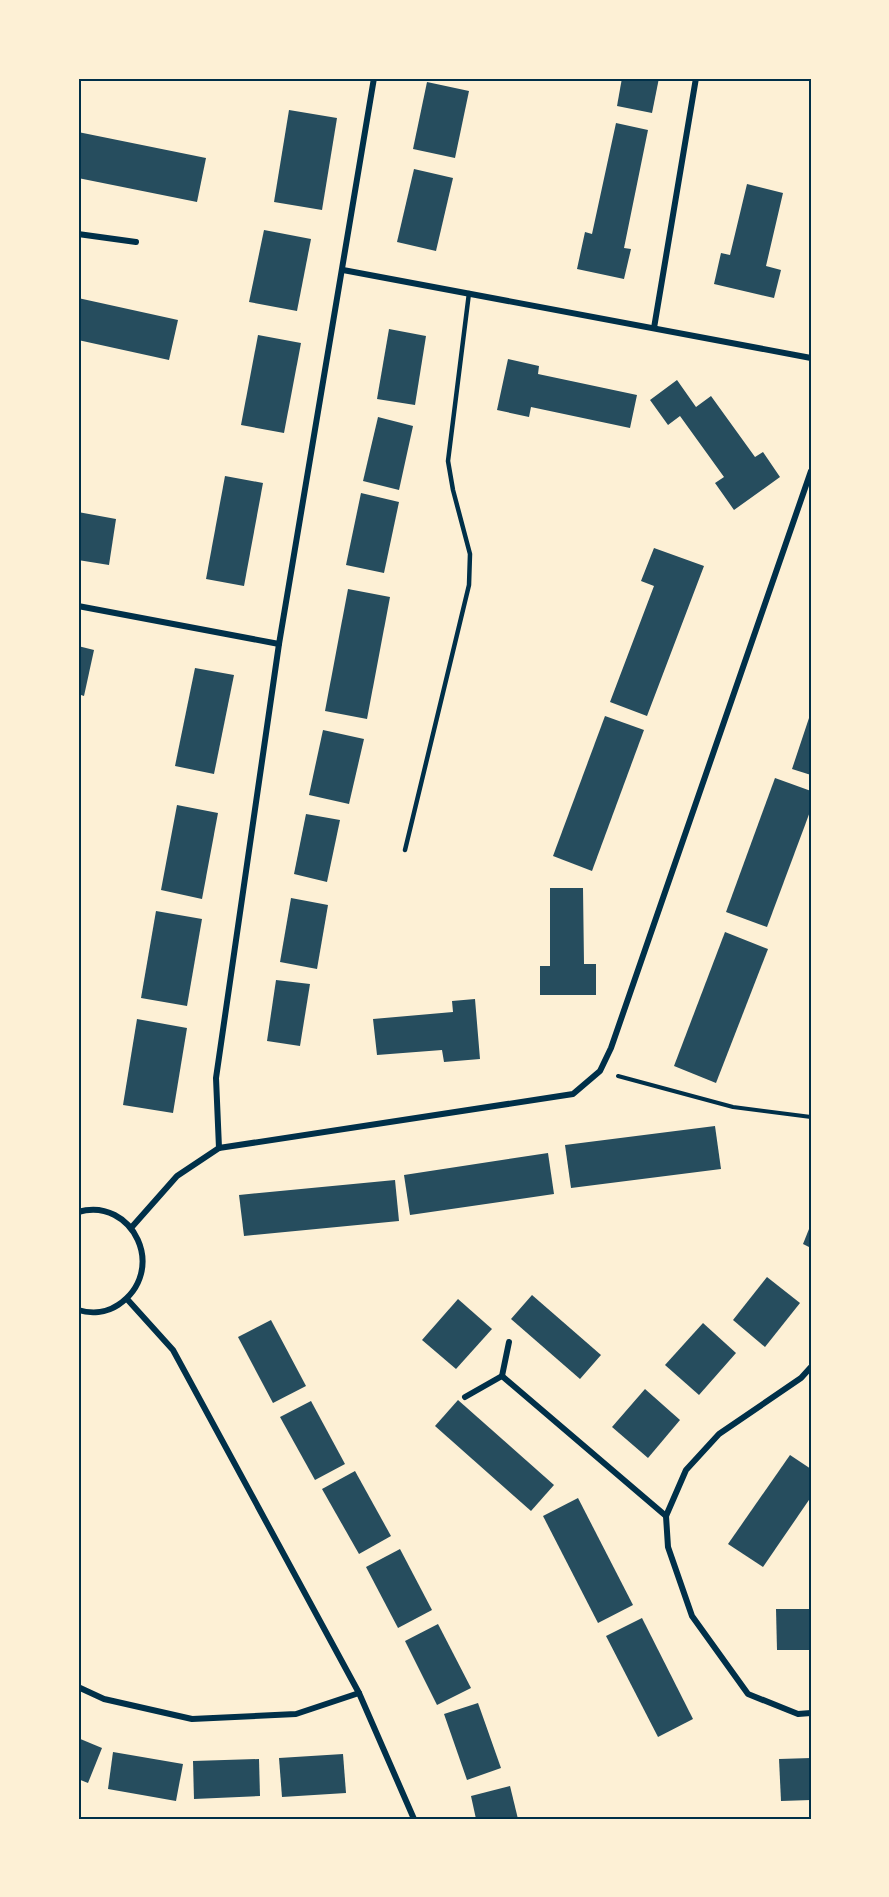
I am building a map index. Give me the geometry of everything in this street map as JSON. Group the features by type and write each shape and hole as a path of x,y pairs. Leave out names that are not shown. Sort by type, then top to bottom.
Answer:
{"street":[{"path":"219,1148 216,1078 279,644 374,78"},
{"path":"654,328 696,78"},
{"path":"78,234 136,242"},
{"path":"343,270 811,358"},
{"path":"131,1228 177,1176 219,1148 573,1094 600,1071 611,1048 811,471"},
{"path":"78,606 279,644"},
{"path":"78,1212 97,1210 116,1215 131,1228 141,1245 144,1262 136,1287 127,1299 114,1308 100,1312 78,1310"},
{"path":"127,1299 173,1350 359,1693 414,1819"},
{"path":"465,1397 502,1376 509,1342"},
{"path":"811,1367 801,1378 719,1434 686,1470 666,1516 668,1547 692,1616 742,1686 748,1694 798,1714 811,1713"},
{"path":"502,1376 666,1516"},
{"path":"78,1687 104,1699 192,1719 296,1714 359,1693"}],"lane":[{"path":"405,850 469,585 470,554 453,490 448,461 469,294"}],"path":[{"path":"600,1071 733,1107 811,1117"}],"building":[{"path":"622,78 659,78 652,113 617,106"},
{"path":"427,82 469,91 455,158 413,149"},
{"path":"289,110 337,118 322,210 274,202"},
{"path":"616,123 648,130 624,248 631,249 624,279 577,269 585,232 592,234"},
{"path":"78,132 206,158 197,202 78,178"},
{"path":"414,169 453,178 436,251 397,242"},
{"path":"747,184 783,193 766,266 781,270 774,298 714,284 721,253 730,255"},
{"path":"264,230 311,239 297,311 249,302"},
{"path":"78,298 178,320 169,360 78,340"},
{"path":"389,329 426,336 415,405 377,399"},
{"path":"258,335 301,343 284,433 241,425"},
{"path":"508,359 539,366 538,374 637,395 630,428 531,407 529,417 497,410"},
{"path":"677,380 696,407 711,396 755,457 763,452 780,477 734,510 715,483 724,477 680,416 668,425 650,400"},
{"path":"378,417 413,426 399,490 363,481"},
{"path":"225,476 263,483 244,586 206,579"},
{"path":"361,493 399,502 384,573 346,565"},
{"path":"78,512 116,519 109,565 78,560"},
{"path":"654,548 704,566 647,716 610,702 654,586 641,581"},
{"path":"348,589 390,597 367,719 325,711"},
{"path":"78,646 94,650 84,696 78,694"},
{"path":"195,668 234,675 214,774 175,766"},
{"path":"811,712 811,775 792,769"},
{"path":"605,716 644,730 592,871 553,856"},
{"path":"323,730 364,739 349,804 309,795"},
{"path":"775,778 811,791 811,809 767,927 726,912"},
{"path":"177,805 218,813 202,899 161,890"},
{"path":"306,814 340,820 327,882 294,874"},
{"path":"550,888 583,888 584,964 596,964 596,995 540,995 540,966 550,966"},
{"path":"291,898 328,905 317,969 280,962"},
{"path":"156,911 202,919 187,1006 141,998"},
{"path":"725,932 768,949 716,1083 674,1066"},
{"path":"276,980 310,984 300,1046 267,1041"},
{"path":"475,999 480,1059 444,1062 442,1050 377,1055 373,1019 453,1012 452,1001"},
{"path":"137,1019 187,1028 173,1113 123,1105"},
{"path":"715,1126 721,1169 571,1188 565,1145"},
{"path":"548,1153 554,1194 410,1215 404,1175"},
{"path":"395,1180 399,1221 244,1236 239,1195"},
{"path":"811,1224 811,1248 803,1244"},
{"path":"767,1277 800,1303 765,1347 733,1320"},
{"path":"532,1295 601,1355 580,1379 511,1319"},
{"path":"458,1299 492,1329 456,1369 422,1340"},
{"path":"271,1320 306,1386 273,1403 238,1337"},
{"path":"703,1323 736,1353 699,1395 665,1365"},
{"path":"645,1389 680,1420 648,1458 612,1427"},
{"path":"458,1400 554,1485 531,1511 435,1426"},
{"path":"311,1401 345,1464 315,1480 280,1417"},
{"path":"790,1455 811,1469 811,1497 763,1567 728,1544"},
{"path":"355,1471 391,1536 359,1554 322,1489"},
{"path":"578,1498 633,1605 598,1623 543,1516"},
{"path":"400,1549 432,1610 398,1628 366,1567"},
{"path":"776,1609 811,1609 811,1650 777,1650"},
{"path":"642,1618 693,1719 658,1737 606,1636"},
{"path":"438,1624 471,1688 437,1705 405,1641"},
{"path":"478,1703 501,1768 467,1780 444,1714"},
{"path":"78,1738 102,1748 88,1783 78,1779"},
{"path":"113,1752 183,1764 176,1801 108,1789"},
{"path":"343,1754 346,1793 282,1797 279,1758"},
{"path":"811,1758 811,1800 781,1801 779,1759"},
{"path":"259,1759 260,1796 194,1799 193,1761"},
{"path":"510,1786 518,1819 476,1819 471,1796"}]}
